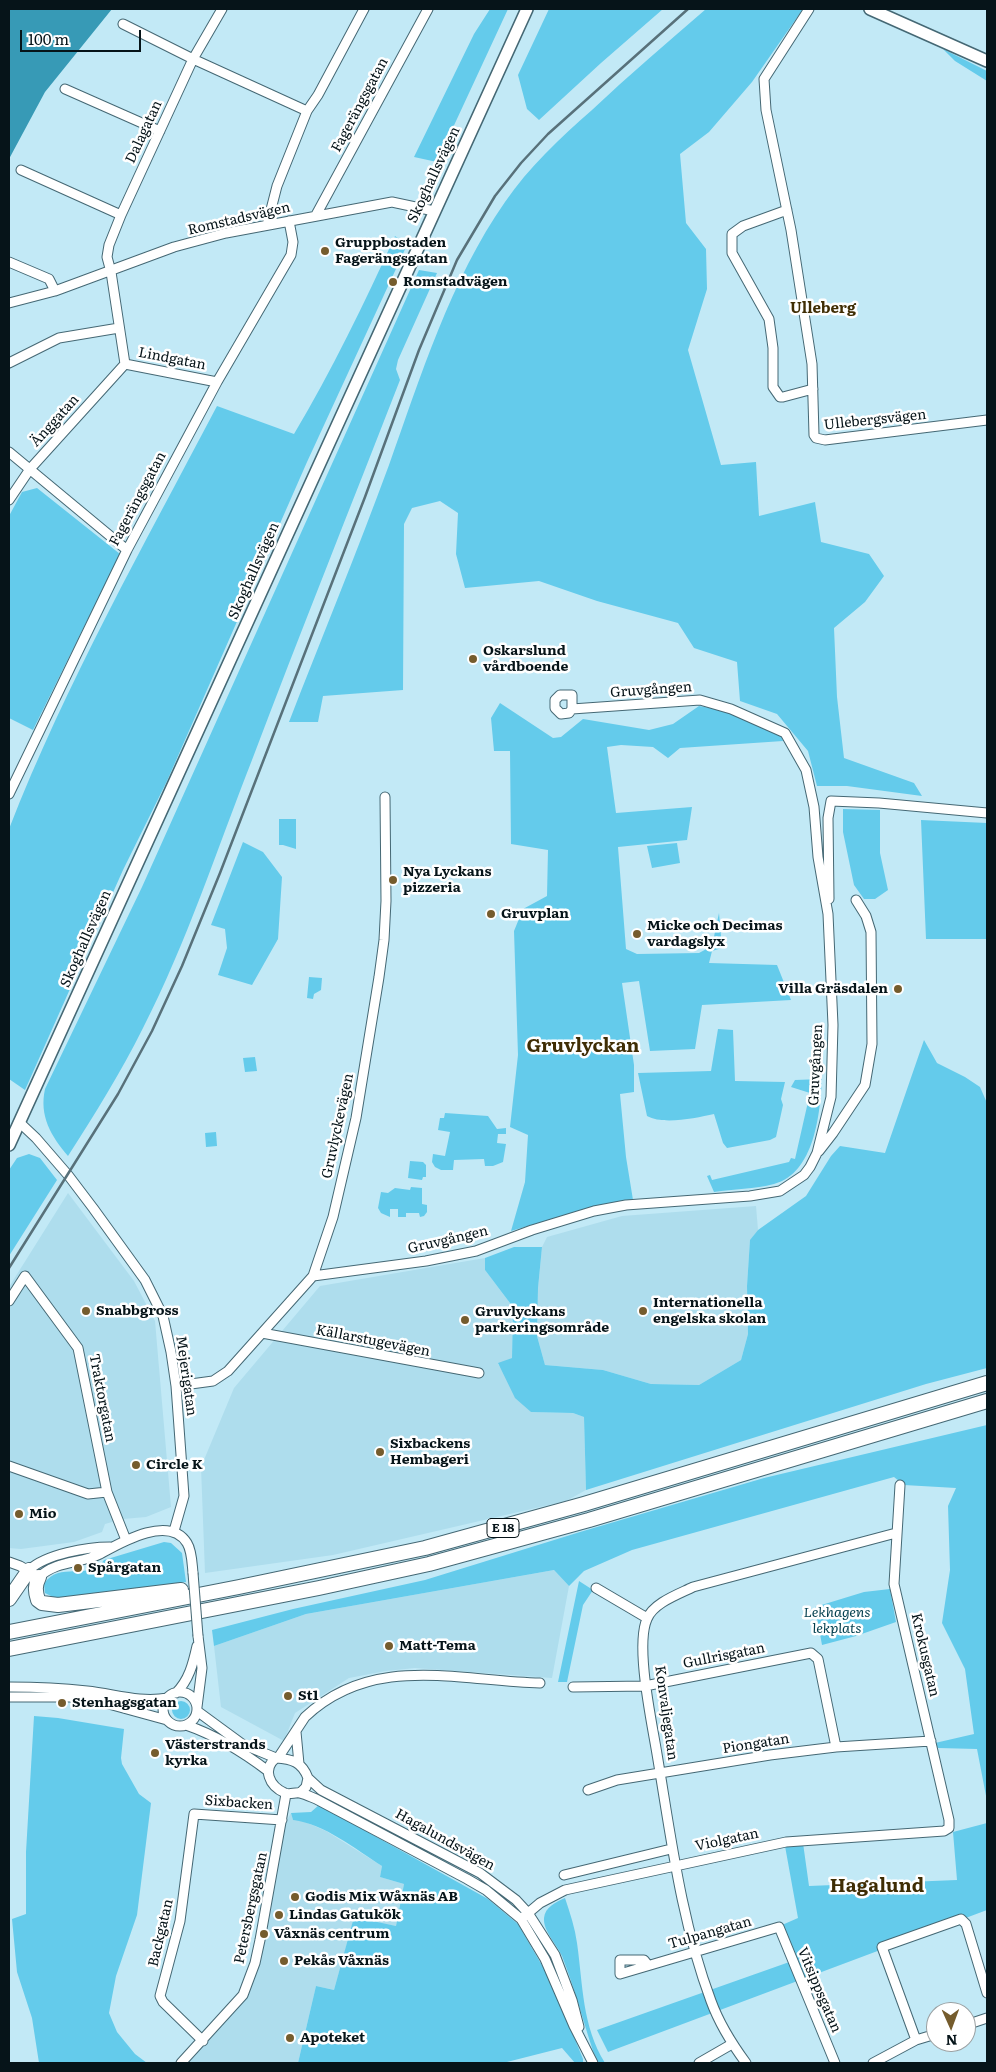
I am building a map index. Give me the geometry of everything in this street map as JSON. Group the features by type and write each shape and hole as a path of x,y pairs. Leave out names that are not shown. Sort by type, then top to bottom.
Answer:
{"highway":[{"name":"E 18","path":"9,1632 425,1548 504,1527 987,1383"},
{"name":"E 18","path":"9,1649 319,1588 429,1564 589,1520 987,1401"},
{"path":"34,1573 38,1600 42,1603 58,1605 184,1590 239,1587"},
{"path":"9,1598 34,1573"}],"main road":[{"name":"Skoghallsvägen","path":"9,1145 527,9"},
{"path":"870,9 987,61"}],"street":[{"name":"Dalagatan","path":"111,272 107,257 109,245 121,216 193,59 222,9"},
{"path":"267,225 276,186 307,111 318,95 364,9"},
{"name":"Fagerängsgatan","path":"316,215 428,9"},
{"name":"Ullebergsvägen","path":"809,9 764,79 766,110 787,210 812,364 814,435 816,438 825,440 987,420"},
{"path":"123,24 193,59 307,111"},
{"path":"65,89 160,132"},
{"path":"21,170 121,216"},
{"name":"Romstadsvägen","path":"9,303 55,291 111,272 174,247 226,233 392,202 434,211"},
{"path":"787,210 743,226 732,234 732,253 769,318 773,348 772,387 783,398 813,389"},
{"name":"Fagerängsgatan","path":"9,794 127,550 217,382 291,255 294,242 290,222"},
{"path":"9,262 49,279 55,291"},
{"name":"Lindgatan","path":"111,272 125,364 217,382"},
{"path":"9,363 59,338 119,328"},
{"name":"Änggatan","path":"9,500 30,469 125,364"},
{"path":"9,452 127,550"},
{"name":"Gruvgången","path":"313,1276 426,1261 476,1251 532,1230 594,1211 626,1205 750,1196 780,1191 804,1175 817,1153 831,1097 833,1025 828,914 818,857 814,807 806,770 785,733 731,709 700,700 572,709"},
{"name":"Gruvlyckevägen","path":"176,1386 213,1381 228,1371 313,1276 332,1217 356,1118 380,977 386,901 385,797"},
{"path":"828,914 830,895 828,818 831,801 879,803 987,813"},
{"path":"817,1153 833,1133 865,1085 872,1044 871,932 866,916 856,900"},
{"name":"Mejerigatan","path":"19,1122 36,1138 68,1175 145,1280 163,1316 176,1386 184,1496 174,1531"},
{"name":"Traktorgatan","path":"9,1301 24,1276 78,1348 107,1492 126,1540"},
{"name":"Källarstugevägen","path":"262,1333 479,1374"},
{"path":"9,1466 88,1494 107,1492"},
{"name":"Krokusgatan","path":"900,1485 894,1584 949,1820 949,1828"},
{"path":"9,1562 34,1573 44,1559 98,1547 110,1547 156,1531 174,1531 188,1543 193,1572 198,1644 202,1660 202,1680 197,1709 193,1720 186,1725"},
{"path":"596,1588 647,1618 663,1601 693,1588 896,1533"},
{"name":"Konvaljegatan","path":"647,1618 644,1641 646,1686 671,1849 695,1953 712,2002 732,2044 746,2063"},
{"path":"167,1720 163,1711 172,1696 184,1684 191,1671 198,1644"},
{"name":"Gullrisgatan","path":"573,1686 646,1686 811,1653 818,1659 836,1747"},
{"path":"268,1771 270,1764 277,1758 305,1717 320,1704 350,1686 367,1681 417,1675 540,1683"},
{"path":"9,1687 41,1687 88,1691 146,1701 172,1696 180,1692 190,1696 197,1709 242,1744 277,1758 291,1759 299,1764 308,1778 306,1787 300,1793 286,1794 276,1787 268,1771 204,1731 186,1725 175,1726 167,1720 94,1700 9,1697"},
{"path":"296,1732 299,1764"},
{"name":"Piongatan","path":"588,1790 617,1780 770,1755 836,1747 931,1741"},
{"name":"Hagalundsvägen","path":"308,1778 321,1790 480,1873 516,1900 525,1916 555,1955 572,2000 579,2024 578,2032 593,2063"},
{"name":"Hagalundsvägen","path":"300,1793 316,1799 467,1879 525,1916"},
{"name":"Petersbergsgatan","path":"181,2063 243,1995 260,1940 286,1794"},
{"name":"Sixbacken","path":"194,1814 282,1820"},
{"name":"Backgatan","path":"194,1814 180,1921 160,1996 163,2002 203,2041"},
{"name":"Violgatan","path":"525,1916 540,1903 565,1890 675,1865 803,1839 944,1831 949,1828"},
{"path":"564,1875 671,1849"},
{"path":"916,2040 882,1947 961,1918 966,1924 987,1993"},
{"name":"Tulpangatan","path":"648,1966 779,1928"},
{"name":"Vitsippsgatan","path":"779,1928 835,2063"},
{"path":"873,2063 916,2040 926,2037"},
{"path":"699,2063 732,2044"}],"shaded area":[{"path":"9,9 112,9 45,92 9,159"},
{"path":"68,1193 134,1281 155,1321 171,1507 146,1517 123,1519 105,1524 102,1532 74,1542 21,1549 9,1548 9,1287"},
{"name":"Internationella engelska skolan","path":"756,1206 758,1230 750,1241 747,1286 748,1334 741,1360 699,1385 651,1384 603,1370 545,1365 537,1336 538,1288 542,1247 547,1237 622,1216"},
{"path":"485,1258 485,1270 513,1307 512,1358 498,1364 531,1412 573,1413 584,1417 586,1490 566,1501 333,1555 205,1573 201,1467 234,1388 320,1286"},
{"path":"554,1570 569,1586 552,1678 415,1668 349,1678 295,1713 284,1741 221,1707 214,1646 306,1614"},
{"name":"Våxnäs centrum","path":"291,1813 293,1820 303,1821 326,1831 382,1866 380,1877 404,1884 396,1926 354,1918 334,1990 316,1986 298,2063 185,2063 247,1996 258,1967 285,1823"}],"green space":[{"path":"490,9 508,9 437,162 414,157 474,34"},
{"path":"549,9 663,9 539,120 527,109 518,75"},
{"path":"706,9 803,9 752,82 709,132 680,154 686,223 706,249 707,289 688,350 721,465 756,462 759,516 815,502 821,542 869,554 884,576 865,602 834,628 837,697 844,758 914,783 922,796 847,786 817,786 808,751 777,714 740,701 737,662 694,648 678,623 597,601 539,581 465,588 456,554 458,513 440,501 412,508 404,524 403,690 323,696 318,722 289,722 377,498 438,330 468,263 486,232 514,189 546,153 620,84"},
{"path":"943,49 987,71 987,81 955,61"},
{"path":"395,236 407,245 307,462 167,781 123,870 25,1090 9,1079 9,829 31,775 107,615 217,406 294,434 347,336"},
{"path":"419,270 437,273 398,360 396,369 400,380 288,665 188,929 135,1044 68,1156 56,1141 45,1117 45,1089 142,887"},
{"path":"37,488 120,554 33,730 9,718 9,516 22,492"},
{"path":"500,703 553,738 561,737 583,719 649,730 673,724 699,706 727,711 781,734 783,741 680,748 668,758 653,747 621,745 607,747 616,813 692,807 687,840 618,847 626,949 637,954 699,953 712,946 719,913 722,948 712,951 709,963 777,965 791,1000 702,1005 695,1049 650,1051 639,981 622,983 634,1065 634,1092 620,1094 626,1157 633,1200 569,1214 511,1231 525,1182 528,1135 510,1127 518,1055 514,931 523,909 547,896 548,850 511,844 510,751 494,751 491,718"},
{"path":"843,809 880,810 880,853 888,890 875,899 864,899 854,885 843,832"},
{"path":"279,819 296,819 296,849 279,845"},
{"path":"921,820 987,823 987,939 926,939"},
{"path":"243,842 263,852 282,877 278,939 252,985 218,975 227,948 225,929 211,925"},
{"path":"677,843 680,863 652,868 647,846"},
{"path":"309,977 322,978 321,990 314,994 313,999 307,998"},
{"path":"718,1029 733,1030 735,1081 785,1082 781,1099 783,1105 776,1137 770,1140 727,1148 723,1143 714,1114 689,1119 670,1120 654,1119 647,1116 638,1073 711,1071"},
{"path":"924,1040 937,1063 980,1087 987,1103 987,1368 926,1384 586,1490 584,1417 573,1413 531,1412 515,1398 498,1363 512,1358 513,1307 485,1270 485,1258 514,1247 542,1247 538,1288 537,1336 545,1365 603,1370 651,1384 699,1385 741,1360 748,1334 747,1286 750,1240 758,1230 806,1196 831,1156 840,1146 885,1153"},
{"path":"255,1057 257,1071 245,1072 243,1058"},
{"path":"822,1079 817,1124 813,1140 799,1168 788,1178 774,1184 714,1192 707,1176 710,1175 712,1180 789,1162 791,1158 795,1159 810,1093 791,1087 795,1080"},
{"path":"445,1113 488,1116 497,1129 506,1128 506,1134 498,1134 497,1143 506,1144 503,1162 493,1166 485,1166 484,1159 454,1160 453,1170 441,1170 435,1167 432,1162 433,1154 445,1156 450,1132 438,1130 440,1118 444,1118"},
{"path":"216,1132 217,1146 206,1147 205,1133"},
{"path":"29,1154 40,1158 57,1180 9,1256 9,1170 17,1158"},
{"path":"410,1161 423,1162 426,1165 426,1177 423,1177 422,1180 408,1178"},
{"path":"411,1187 422,1188 422,1204 427,1205 427,1212 424,1216 420,1217 419,1213 406,1213 406,1217 398,1217 398,1209 390,1209 390,1217 381,1213 378,1208 381,1192 388,1193 395,1188 410,1190"},
{"path":"987,1425 987,1801 977,1749 938,1748 935,1743 974,1734 965,1669 942,1623 950,1570 948,1506 956,1488 904,1485 894,1477 632,1550 584,1571 569,1586 554,1570 306,1614 214,1646 212,1630 293,1609 425,1580 764,1478"},
{"path":"164,1542 171,1543 182,1553 186,1582 63,1597 53,1597 45,1593 44,1584 50,1577 58,1573 90,1570 104,1560"},
{"path":"579,1581 593,1590 583,1605 567,1682 558,1682"},
{"name":"Lekhagens lekplats","path":"890,1589 896,1622 822,1645 815,1607 864,1592"},
{"path":"181,1701 187,1704 190,1710 187,1716 181,1719 175,1716 172,1710 175,1704"},
{"path":"34,1716 124,1729 122,1764 139,1794 151,1803 137,1915 116,1976 109,2013 117,2032 135,2054 147,2063 39,2063 32,2018 17,1972 12,1919 26,1914 26,1852"},
{"path":"319,1805 488,1899 518,1924 543,1967 559,2000 583,2063 575,2063 562,2048 503,2063 298,2063 316,1986 334,1990 354,1917 396,1926 404,1884 380,1877 382,1866 339,1838 317,1826 293,1820 291,1813 311,1812"},
{"path":"987,1823 987,1910 608,2052 597,2030 795,1960 782,1925 798,1918 785,1846 803,1843 809,1886 957,1880 953,1832"},
{"path":"565,1898 576,1937 582,1990 588,2020 597,2049 605,2063 599,2063 593,2051 562,1956 544,1923 546,1911 555,1903"}],"railway":[{"path":"9,1268 118,1094 152,1031 182,966 220,873 365,497 419,350 457,260 495,196 521,163 548,134 688,9"}],"place":[{"name":"Gruppbostaden Fagerängsgatan","path":"325,251"},
{"name":"Romstadvägen","path":"393,282"},
{"name":"Oskarslund vårdboende","path":"473,659"},
{"name":"Nya Lyckans pizzeria","path":"393,880"},
{"name":"Gruvplan","path":"491,914"},
{"name":"Micke och Decimas vardagslyx","path":"637,934"},
{"name":"Villa Gräsdalen","path":"898,989"},
{"name":"Snabbgross","path":"86,1311"},
{"name":"Internationella engelska skolan","path":"643,1311"},
{"name":"Gruvlyckans parkeringsområde","path":"465,1320"},
{"name":"Sixbackens Hembageri","path":"380,1452"},
{"name":"Circle K","path":"136,1465"},
{"name":"Mio","path":"19,1514"},
{"name":"Spårgatan","path":"78,1568"},
{"name":"Matt-Tema","path":"389,1646"},
{"name":"St1","path":"288,1696"},
{"name":"Stenhagsgatan","path":"62,1703"},
{"name":"Västerstrands kyrka","path":"155,1753"},
{"name":"Godis Mix Wåxnäs AB","path":"295,1897"},
{"name":"Lindas Gatukök","path":"279,1915"},
{"name":"Våxnäs centrum","path":"264,1934"},
{"name":"Pekås Våxnäs","path":"284,1961"},
{"name":"Apoteket","path":"290,2038"}],"district":[{"name":"Ulleberg","path":"823,309"},
{"name":"Gruvlyckan","path":"583,1046"},
{"name":"Hagalund","path":"877,1886"}]}
